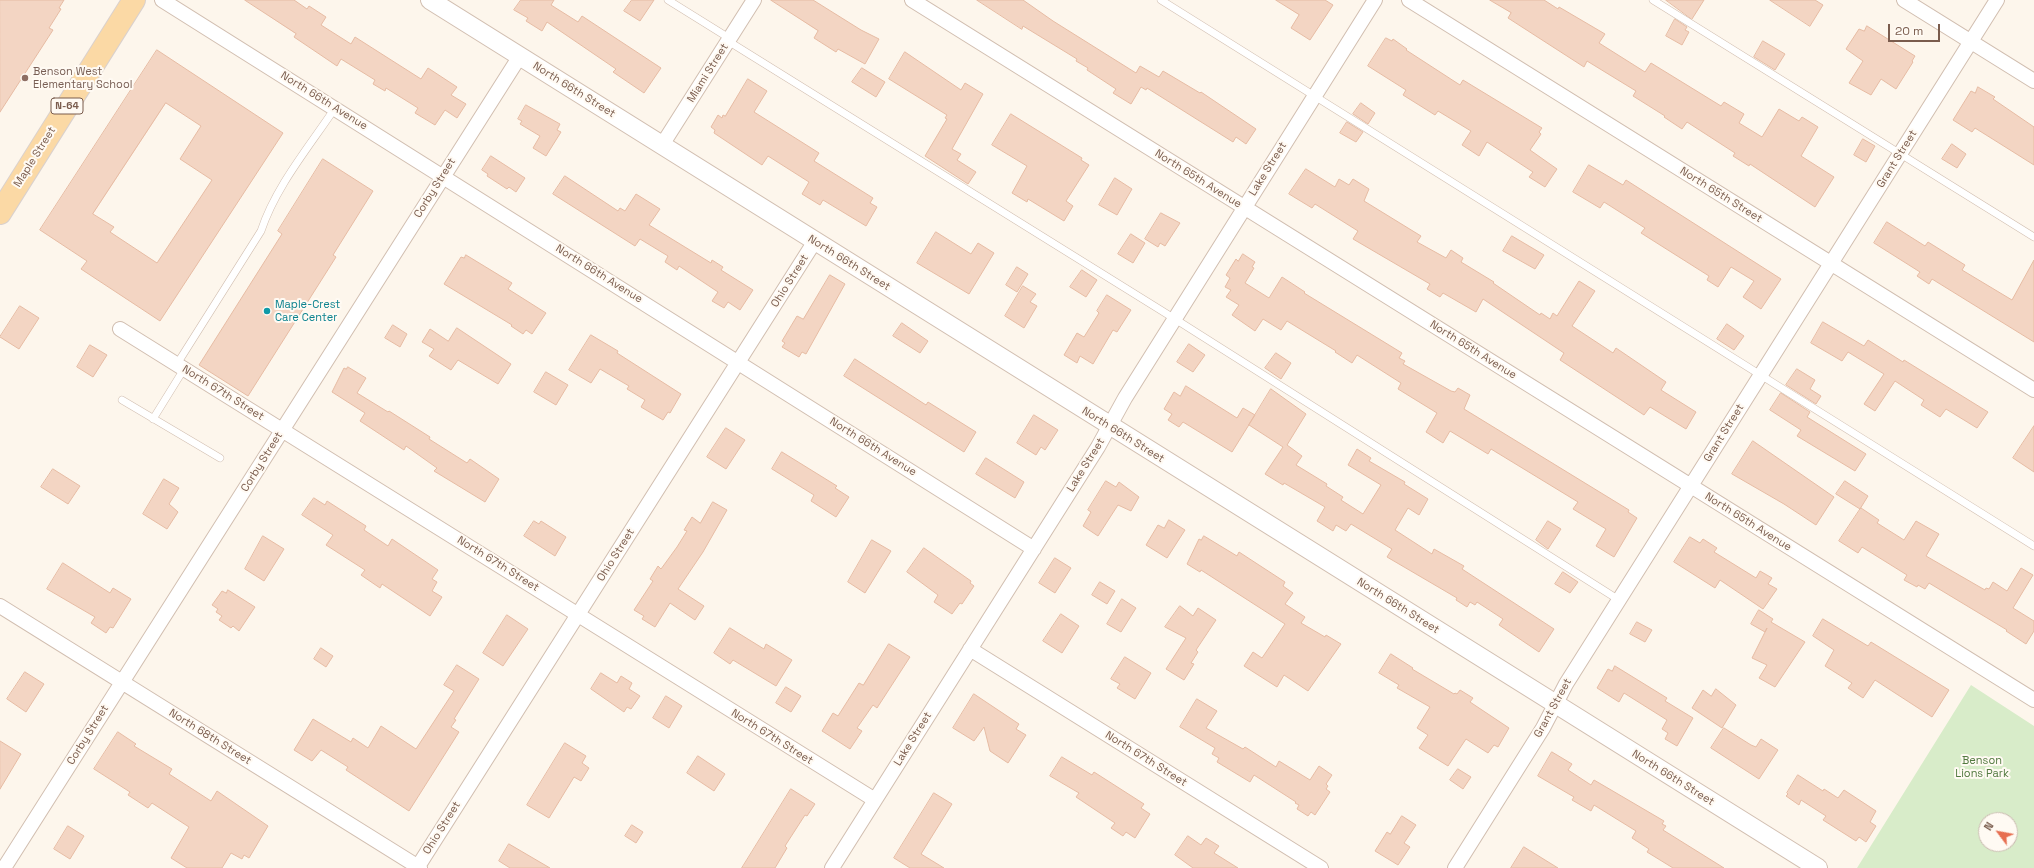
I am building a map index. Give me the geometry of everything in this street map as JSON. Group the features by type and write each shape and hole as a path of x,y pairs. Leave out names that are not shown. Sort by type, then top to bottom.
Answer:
{"main road":[{"name":"Maple Street","path":"0,213 134,0"}],"street":[{"name":"North 66th Avenue","path":"162,0 1034,549"},
{"name":"North 66th Street","path":"430,0 1818,868"},
{"name":"Miami Street","path":"662,145 754,0"},
{"name":"North 65th Avenue","path":"912,0 2034,700"},
{"name":"Lake Street","path":"832,868 1034,549 1244,207 1375,0"},
{"name":"North 65th Street","path":"1409,0 2034,390"},
{"path":"1904,0 2034,81"},
{"name":"Grant Street","path":"1455,868 1543,728 1566,684 1997,0"},
{"name":"Corby Street","path":"4,868 520,56"},
{"name":"Ohio Street","path":"418,868 815,241"},
{"name":"North 67th Street","path":"120,329 875,800"},
{"name":"North 68th Street","path":"0,606 418,868"},
{"name":"North 67th Street","path":"970,649 1321,868"}],"lane":[{"path":"668,0 728,40 1175,319 1619,600"},
{"path":"1161,0 2034,546"},
{"path":"1653,0 2034,237"},
{"path":"153,419 180,366 261,231 266,216 277,194 335,108"},
{"path":"122,400 220,458"}],"green space":[{"name":"Benson Lions Park","path":"1971,685 2034,726 2034,868 1857,868"}],"building":[{"path":"0,0 64,0 59,8 61,9 49,28 53,30 0,112"},
{"path":"245,0 294,0 307,9 309,6 326,17 321,25 351,44 355,37 421,79 428,68 457,87 451,95 466,104 457,118 445,110 435,125 415,113 418,108 386,88 385,91 373,84 375,80 341,59 337,66 294,37 296,34"},
{"path":"521,0 554,0 551,5 578,22 582,16 661,68 644,93 613,72 616,69 547,22 542,31 526,21 528,18 514,10"},
{"path":"632,0 654,0 640,21 624,11"},
{"path":"771,0 813,0 861,30 879,39 865,64 838,49 836,52 814,38 818,31"},
{"path":"977,0 1023,0 1053,21 1136,73 1140,66 1159,77 1163,71 1200,93 1201,92 1256,129 1246,144 1236,137 1233,142 1147,88 1146,90 1141,87 1131,104 1113,93 1116,89 1087,70 1088,68 1076,61 1077,59 1023,26 1022,29"},
{"path":"1276,0 1325,0 1333,5 1310,40 1291,28 1299,15"},
{"path":"1490,0 1544,0 1558,9 1559,7 1605,34 1599,43 1645,72 1651,63 1721,106 1724,102 1744,114 1739,123 1762,137 1779,109 1799,121 1802,117 1818,127 1801,156 1834,177 1815,207 1750,164 1749,166 1733,156 1735,153 1687,122 1682,129 1664,117 1665,116 1633,96 1636,91 1587,61 1584,67 1508,18 1511,13"},
{"path":"1666,0 1704,0 1692,19"},
{"path":"1770,0 1815,0 1823,5 1810,26"},
{"path":"1675,19 1687,27 1685,30 1689,32 1682,45 1666,36"},
{"path":"1867,26 1915,56 1912,61 1913,62 1896,89 1881,79 1871,95 1849,83 1863,61 1846,49 1859,29 1864,31"},
{"path":"1386,38 1392,41 1393,39 1407,49 1406,50 1460,85 1463,80 1542,128 1539,132 1541,134 1530,150 1557,169 1545,187 1529,177 1533,172 1487,142 1479,156 1462,145 1471,131 1438,111 1435,115 1403,95 1406,90 1368,66"},
{"path":"1763,41 1785,54 1775,70 1754,57"},
{"path":"157,50 283,133 160,321 81,269 87,261 40,230","holes":["166,103 201,126 180,159 212,180 157,263 110,232 114,227 93,214"]},
{"path":"905,52 961,90 965,83 983,94 952,149 961,154 957,160 976,172 968,184 925,156 947,119 945,118 947,115 889,79"},
{"path":"862,68 885,82 876,97 852,82"},
{"path":"748,79 767,91 754,112 819,153 814,161 873,198 870,203 877,207 866,226 823,200 820,205 802,194 809,182 768,156 762,165 714,133 715,130 711,127 718,115 722,118 723,115 725,116"},
{"path":"1978,87 1995,97 1993,99 2034,127 2034,165 1975,128 1972,132 1953,120 1971,91 1975,93"},
{"path":"1361,103 1375,113 1368,124 1353,114"},
{"path":"526,105 560,124 557,130 561,132 546,156 533,148 540,136 520,124 522,121 518,119"},
{"path":"1011,114 1082,158 1081,160 1089,165 1066,201 1073,206 1064,221 1028,199 1027,202 1012,193 1027,166 992,145"},
{"path":"1347,122 1363,132 1356,142 1340,133"},
{"path":"1863,139 1875,146 1866,162 1854,155"},
{"path":"1952,144 1966,154 1957,168 1942,159"},
{"path":"491,156 525,178 516,192 509,187 507,189 487,176 488,174 482,170"},
{"name":"Maple-Crest Care Center","path":"323,159 373,191 333,255 336,257 248,396 199,365 282,234 278,231"},
{"path":"1589,165 1623,185 1626,180 1781,279 1761,309 1743,297 1754,281 1731,267 1718,287 1707,280 1709,276 1641,233 1645,228 1604,202 1600,208 1573,192"},
{"path":"1306,169 1335,187 1339,179 1349,185 1353,179 1369,189 1364,201 1421,236 1417,242 1446,258 1451,250 1463,258 1461,262 1494,282 1493,283 1540,315 1541,313 1550,319 1553,313 1557,316 1579,281 1595,291 1572,326 1613,353 1616,348 1666,382 1661,390 1696,412 1686,429 1650,407 1644,415 1560,360 1564,353 1483,299 1476,312 1443,293 1440,297 1427,289 1430,284 1353,239 1358,231 1315,204 1312,208 1289,194"},
{"path":"565,176 618,211 620,208 625,211 636,194 660,209 649,225 711,263 712,260 723,267 721,270 753,290 740,310 728,302 724,308 712,301 718,292 679,266 677,270 665,262 668,256 640,239 635,246 553,194"},
{"path":"1115,178 1132,189 1117,215 1099,205"},
{"path":"1161,213 1180,223 1165,246 1160,243 1158,247 1145,239"},
{"path":"1887,222 1925,246 1928,242 1965,265 1962,270 2012,300 2034,260 2034,342 1932,279 1929,284 1917,276 1920,272 1874,243"},
{"path":"936,232 971,254 978,243 994,253 969,294 917,263"},
{"path":"1131,234 1145,243 1133,263 1118,254"},
{"path":"1512,236 1544,255 1535,269 1503,251"},
{"path":"1243,254 1255,262 1252,267 1254,268 1245,283 1269,298 1282,277 1305,292 1304,293 1402,353 1399,358 1405,361 1403,364 1451,391 1455,392 1458,388 1470,395 1464,409 1629,510 1628,512 1637,518 1614,557 1596,546 1606,529 1573,509 1578,502 1491,449 1488,454 1450,431 1443,443 1426,432 1437,413 1398,389 1401,383 1357,355 1352,363 1335,352 1336,351 1287,321 1281,330 1263,319 1255,331 1232,315 1239,305 1226,297 1231,290 1225,287 1230,278 1226,275 1236,259 1238,261"},
{"path":"466,255 512,283 508,289 546,313 532,334 526,330 523,334 511,326 512,325 444,284 461,257 464,258"},
{"path":"1017,267 1028,274 1017,292 1006,285"},
{"path":"1082,270 1097,280 1086,297 1070,287"},
{"path":"830,275 845,284 806,354 802,352 799,357 782,347 785,343 782,341 797,316 803,319"},
{"path":"1023,286 1036,294 1030,302 1037,306 1024,328 1005,316"},
{"path":"1107,295 1131,310 1117,332 1113,330 1093,364 1080,356 1077,363 1064,355 1077,333 1084,337 1099,313 1097,311"},
{"path":"20,306 39,318 19,349 0,337"},
{"path":"1823,322 1864,346 1868,340 1903,362 1904,360 1988,412 1977,428 1946,409 1940,417 1921,405 1924,400 1895,381 1875,411 1864,404 1884,374 1848,352 1842,361 1811,343"},
{"path":"902,323 928,341 920,353 893,336"},
{"path":"1727,324 1744,336 1734,350 1717,339"},
{"path":"393,325 407,334 400,347 385,338"},
{"path":"457,328 511,364 498,384 458,360 451,370 429,356 434,349 422,342 430,329 448,341"},
{"path":"591,335 618,351 617,353 681,394 670,413 668,412 663,420 641,407 645,400 627,389 629,386 600,369 591,383 569,370"},
{"path":"1189,344 1205,355 1193,372 1177,362"},
{"path":"90,345 107,355 93,377 77,367"},
{"path":"1276,353 1291,363 1281,379 1265,368"},
{"path":"855,359 926,405 928,402 976,432 964,452 844,376"},
{"path":"348,367 366,378 357,393 430,437 429,439 467,463 470,459 499,479 485,502 434,471 437,468 406,446 404,450 360,421 365,413 332,392 344,368 346,369"},
{"path":"1797,369 1815,380 1810,389 1821,396 1816,404 1786,385"},
{"path":"546,372 568,385 556,405 534,392"},
{"path":"1186,386 1237,418 1243,408 1255,415 1232,452 1183,422 1179,427 1168,420 1172,414 1164,409 1174,392 1180,396"},
{"path":"1271,389 1306,414 1287,445 1302,456 1296,465 1327,484 1326,486 1343,497 1341,500 1363,514 1381,485 1348,465 1357,449 1371,458 1369,461 1405,482 1404,484 1428,499 1419,515 1408,508 1395,530 1432,554 1434,549 1464,566 1462,569 1554,629 1539,652 1499,625 1503,619 1477,602 1475,605 1470,602 1467,607 1456,600 1457,598 1387,557 1392,549 1351,524 1346,531 1336,525 1333,531 1317,521 1325,507 1284,483 1283,485 1265,474 1283,447 1249,425"},
{"path":"1781,393 1810,412 1807,417 1866,454 1855,471 1797,436 1801,430 1770,410"},
{"path":"1034,415 1058,430 1045,450 1041,447 1036,455 1017,443"},
{"path":"2034,426 2034,472 2013,458"},
{"path":"726,428 745,440 726,469 707,457"},
{"path":"1753,441 1834,497 1816,525 1784,504 1732,474"},
{"path":"782,452 837,486 835,488 849,497 836,517 811,501 814,495 772,469"},
{"path":"986,458 1024,482 1015,498 976,474"},
{"path":"53,469 80,486 68,504 41,487"},
{"path":"164,479 179,488 169,504 178,512 167,529 143,514"},
{"path":"1106,481 1116,487 1119,482 1139,497 1131,511 1118,505 1098,536 1083,526 1091,512 1088,510"},
{"path":"1845,481 1868,496 1860,509 1836,494"},
{"path":"314,498 325,505 327,501 366,526 364,530 388,546 392,539 438,570 432,579 437,582 432,591 442,597 430,616 382,584 380,588 361,575 365,570 326,545 333,535 302,515"},
{"path":"713,502 727,510 703,552 678,589 704,606 695,620 670,603 655,627 642,619 644,616 634,610 653,581 650,579 658,566 661,569 687,531 684,530 692,517 700,523"},
{"path":"1861,508 1879,520 1877,523 1904,540 1916,521 1939,534 1926,556 1985,590 1986,588 1989,589 1993,582 2007,591 2021,568 2033,575 2013,608 2034,621 2034,631 2026,644 2006,631 2007,630 1929,583 1925,589 1918,585 1917,587 1904,580 1907,575 1862,547 1858,553 1839,541"},
{"path":"1169,520 1185,530 1167,558 1146,545 1158,525 1164,528"},
{"path":"534,521 539,524 541,521 566,537 555,556 524,536"},
{"path":"1548,521 1561,529 1548,549 1536,540"},
{"path":"263,536 284,549 264,581 245,569"},
{"path":"1204,536 1237,556 1239,552 1285,582 1283,586 1293,593 1285,604 1305,617 1301,623 1325,637 1326,635 1341,644 1308,691 1284,675 1277,687 1244,666 1253,652 1262,658 1285,624 1201,570 1200,572 1187,564 1199,539 1201,540"},
{"path":"1690,537 1700,543 1703,539 1717,548 1714,552 1756,578 1760,571 1772,578 1768,584 1777,589 1763,609 1720,580 1715,588 1674,562"},
{"path":"872,540 891,551 865,593 848,582"},
{"path":"924,548 971,581 970,583 974,586 962,604 960,603 952,614 934,602 938,595 907,572"},
{"path":"1055,558 1071,568 1055,593 1039,583"},
{"path":"63,563 110,593 113,588 131,599 113,628 110,627 106,633 91,623 95,617 47,589"},
{"path":"1563,572 1578,582 1570,593 1555,584"},
{"path":"1100,582 1115,591 1107,604 1092,595"},
{"path":"228,590 255,607 239,631 233,626 231,628 219,620 222,616 216,612 218,609 212,605 222,591 226,593"},
{"path":"1122,599 1136,608 1121,632 1107,624"},
{"path":"1180,606 1193,616 1198,608 1216,620 1196,650 1198,652 1191,663 1194,664 1184,680 1166,669 1186,638 1165,627"},
{"path":"1759,610 1773,619 1771,622 1805,642 1775,687 1759,678 1767,665 1752,658 1765,632 1751,624"},
{"path":"1061,614 1079,626 1062,653 1043,641"},
{"path":"507,615 528,629 503,666 483,653"},
{"path":"1823,619 1868,646 1871,642 1949,690 1932,717 1875,680 1863,698 1848,688 1852,683 1825,666 1834,650 1813,636"},
{"path":"1637,622 1652,630 1645,642 1630,634"},
{"path":"730,628 764,649 766,644 792,660 776,686 733,660 730,664 714,653"},
{"path":"889,644 910,657 877,708 873,705 857,728 862,731 850,749 822,731 833,713 838,716 859,683 863,685"},
{"path":"321,648 333,656 326,667 314,659"},
{"path":"1391,654 1413,668 1412,669 1454,694 1457,694 1460,690 1473,698 1470,702 1509,728 1498,747 1494,745 1488,753 1466,739 1448,766 1419,748 1428,735 1417,728 1430,707 1397,688 1399,685 1379,673"},
{"path":"1125,657 1151,673 1135,699 1117,688 1120,684 1111,679"},
{"path":"457,665 479,679 454,719 456,720 451,727 459,732 409,811 346,770 348,767 321,750 312,761 294,750 313,719 351,742 353,738 368,748 381,726 416,749 454,691 444,685"},
{"path":"1615,666 1667,698 1665,701 1693,718 1677,746 1665,739 1668,733 1662,729 1667,720 1624,693 1619,702 1597,688 1608,669 1612,671"},
{"path":"25,672 44,684 26,712 7,699"},
{"path":"601,673 617,683 621,676 632,683 629,689 640,696 631,709 627,707 624,712 591,689"},
{"path":"786,687 801,696 791,712 776,703"},
{"path":"1716,689 1736,705 1722,728 1692,708 1703,690 1711,696"},
{"path":"974,694 1019,724 1016,729 1026,735 1008,763 990,751 984,727 974,741 953,728"},
{"path":"666,696 682,706 669,728 653,718"},
{"path":"1197,699 1217,711 1206,728 1243,749 1245,747 1276,767 1279,761 1310,780 1319,766 1332,775 1326,784 1328,786 1326,789 1330,792 1315,815 1311,812 1308,816 1297,809 1299,805 1295,803 1296,802 1254,775 1250,782 1217,762 1219,758 1212,754 1215,748 1180,727"},
{"path":"1724,728 1751,745 1756,747 1761,739 1778,750 1759,779 1711,748"},
{"path":"118,732 136,744 134,746 172,769 169,774 211,801 217,791 268,826 249,858 244,855 242,859 231,853 222,868 187,868 171,858 189,827 152,803 148,808 128,795 130,792 94,769"},
{"path":"0,741 21,754 0,789"},
{"path":"565,743 586,756 582,763 589,768 581,781 574,777 549,818 527,805"},
{"path":"1552,752 1572,764 1568,770 1591,785 1594,780 1664,821 1662,824 1666,826 1663,830 1724,868 1673,868 1647,852 1649,849 1632,838 1636,831 1594,805 1591,811 1572,800 1574,797 1538,776"},
{"path":"698,756 725,774 714,791 687,773"},
{"path":"1062,757 1092,775 1094,772 1144,804 1141,808 1150,814 1135,838 1126,832 1123,836 1111,828 1115,823 1076,797 1079,793 1050,776"},
{"path":"1458,769 1471,777 1463,789 1450,780"},
{"path":"1798,775 1823,791 1824,789 1838,798 1844,790 1876,811 1870,822 1876,826 1866,842 1859,837 1856,841 1823,820 1826,816 1801,800 1799,805 1786,796"},
{"path":"791,789 815,804 807,816 805,815 785,846 787,848 775,868 742,868"},
{"path":"934,793 952,804 921,854 944,868 910,868 894,858"},
{"path":"1402,816 1416,825 1404,843 1410,847 1398,865 1375,851 1387,832 1390,834"},
{"path":"632,825 643,832 636,843 625,836"},
{"path":"68,826 84,836 70,859 54,849"},
{"path":"1188,836 1201,845 1206,838 1219,846 1214,853 1238,868 1193,868 1175,855"},
{"path":"509,844 550,868 510,868 499,861"},
{"path":"1524,847 1558,868 1511,868"}],"place":[{"name":"Benson West Elementary School","path":"25,78"},
{"name":"Maple-Crest Care Center","path":"267,311"}]}
